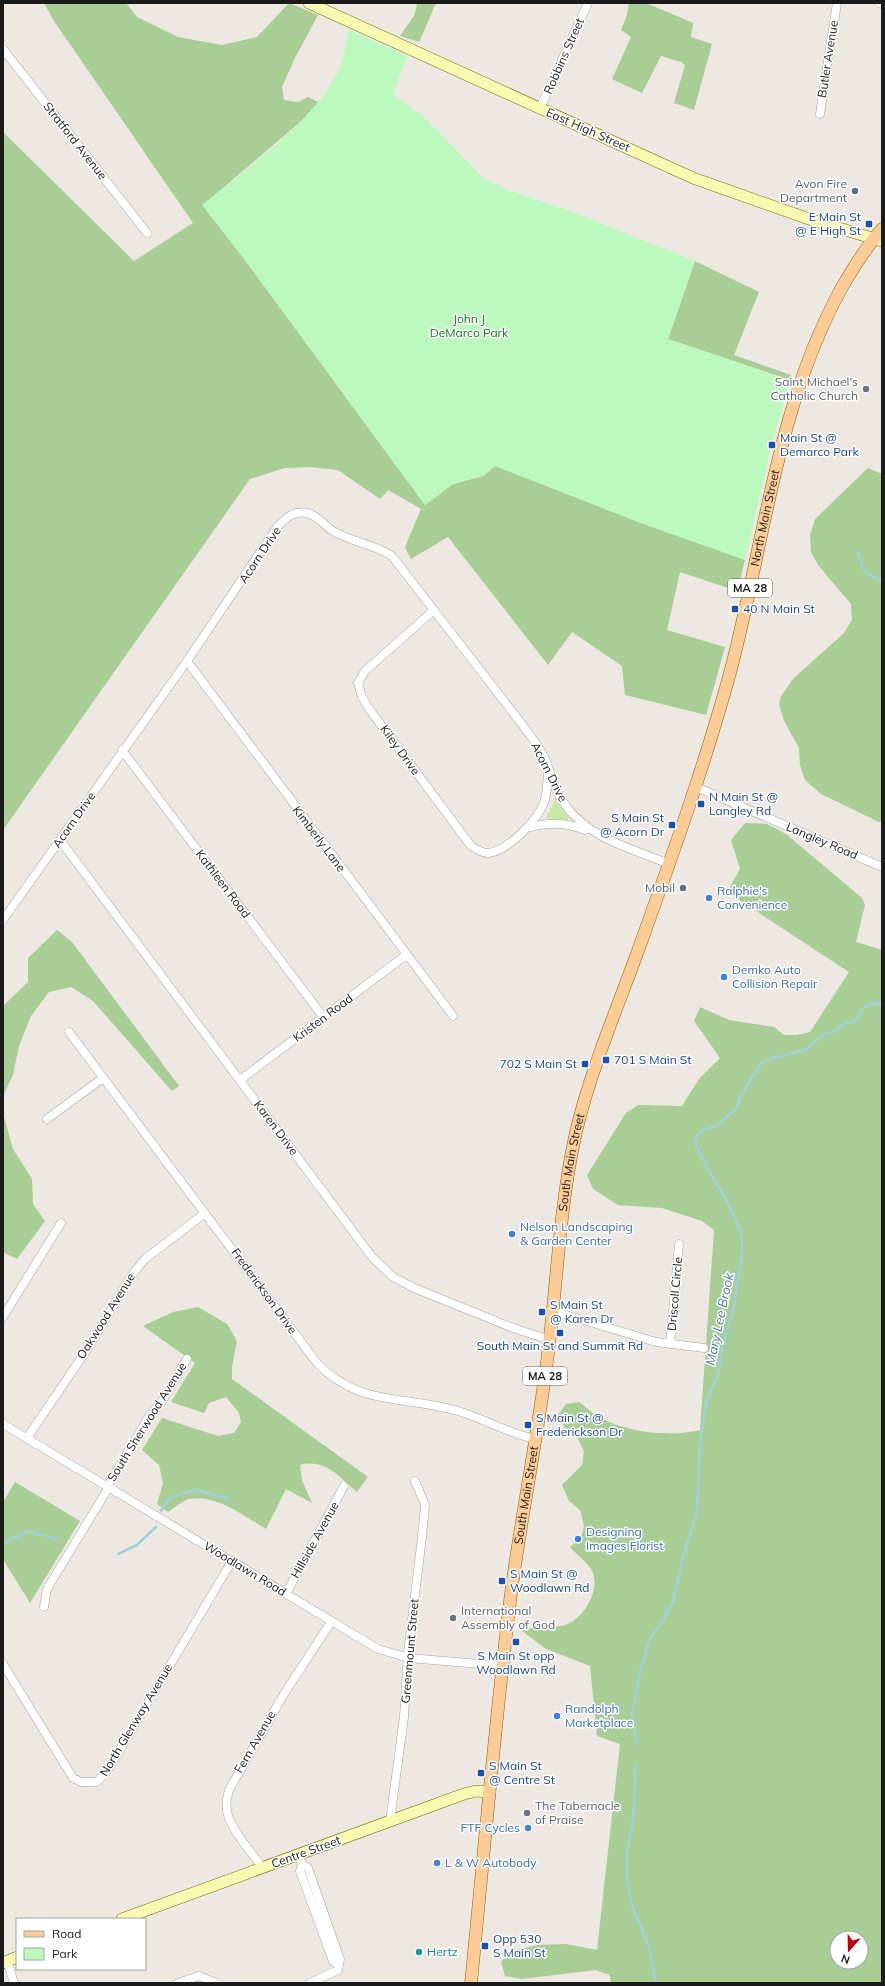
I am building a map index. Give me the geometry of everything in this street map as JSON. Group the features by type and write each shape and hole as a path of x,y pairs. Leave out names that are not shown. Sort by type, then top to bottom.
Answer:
{"main road":[{"name":"East High Street","path":"309,3 711,185 809,219 878,240"},
{"name":"MA 28","path":"878,240 882,229"},
{"name":"North Main Street","path":"696,787 732,664 755,568 778,458 796,394 823,326 850,274 878,240"},
{"name":"South Main Street","path":"471,1983 514,1572 536,1439 550,1340 564,1200 577,1128 588,1087 696,787"},
{"name":"Centre Street","path":"125,1918 262,1867 300,1859 390,1821 470,1792 490,1792"}],"street":[{"name":"Robbins Street","path":"540,108 588,3"},
{"name":"Butler Avenue","path":"820,114 837,3"},
{"name":"Stratford Avenue","path":"3,49 147,234"},
{"name":"Acorn Drive","path":"3,920 122,750 187,661 278,526 286,517 296,512 308,513 320,519 338,534 371,545 392,556 521,723 540,751 566,806 580,823 594,833 669,864"},
{"name":"Kiley Drive","path":"434,610 365,671 358,683 362,697 471,846 489,853 502,848 527,828 537,817 544,803 547,788 548,769"},
{"name":"Kimberly Lane","path":"187,661 406,956 453,1016"},
{"name":"Kathleen Road","path":"122,750 324,1018"},
{"name":"Langley Road","path":"696,787 882,867"},
{"name":"Kiley Drive","path":"527,828 545,823 565,823 594,833"},
{"name":"Karen Drive","path":"60,840 372,1257 382,1268 393,1277 414,1288 513,1328 550,1340"},
{"name":"Kristen Road","path":"240,1080 406,956"},
{"name":"Frederickson Drive","path":"69,1032 317,1363 330,1376 345,1386 361,1393 456,1410 522,1436 536,1439"},
{"path":"47,1119 104,1078"},
{"name":"Oakwood Avenue","path":"27,1438 92,1341 134,1272 144,1259 205,1213"},
{"path":"3,1317 61,1224"},
{"name":"Driscoll Circle","path":"670,1344 679,1244"},
{"path":"553,1311 650,1340 704,1348"},
{"name":"South Sherwood Avenue","path":"44,1607 47,1589 150,1416 161,1403 187,1359"},
{"name":"Woodlawn Road","path":"3,1424 378,1649 408,1658 503,1666"},
{"name":"Greenmount Street","path":"390,1821 404,1716 408,1658 424,1504 415,1481"},
{"name":"Hillside Avenue","path":"286,1594 344,1486"},
{"name":"North Glenway Avenue","path":"3,1664 73,1778 81,1782 96,1782 107,1771 232,1561"},
{"name":"Fern Avenue","path":"262,1867 232,1824 228,1815 226,1803 229,1790 284,1694 331,1622"},
{"path":"300,1859 308,1868 340,1958 338,1970 310,1983"},
{"path":"9,1960 14,1983"},
{"path":"178,1983 200,1976 216,1983"}],"green space":[{"path":"44,3 126,3 137,17 178,37 222,45 257,37 289,3 318,15 295,58 282,87 284,100 298,102 308,97 318,102 306,117 203,205 425,505 453,484 483,476 495,466 745,560 737,591 680,572 667,630 725,647 706,715 625,695 622,666 572,632 548,665 448,537 411,559 405,547 421,509 388,490 380,499 338,470 310,467 285,468 250,479 3,830 3,132 134,261 193,223 54,21"},
{"path":"415,3 436,3 419,42 400,36 414,16 417,5"},
{"path":"629,3 646,3 693,23 691,37 712,44 694,110 674,103 685,65 681,62 661,56 642,93 612,79 631,37 621,30 627,15"},
{"name":"John J DeMarco Park","path":"349,30 407,56 393,94 427,120 484,179 511,191 565,209 695,261 668,339 790,380 771,447 745,560 643,524 495,466 483,476 453,484 425,505 248,264 202,205 258,161 311,111 337,74 343,58"},
{"path":"695,261 759,292 734,355 791,375 790,380 668,339"},
{"path":"868,468 882,474 882,821 879,822 821,794 805,780 800,765 799,748 784,721 779,704 781,696 794,678 844,633 852,620 851,604 818,565 811,552 810,535 815,519"},
{"path":"555,800 567,815 568,820 549,819 546,817"},
{"path":"745,823 767,824 786,834 862,898 865,905 856,942 882,950 882,1983 611,1983 610,1975 596,1970 522,1979 505,1976 501,1962 510,1951 538,1945 566,1944 597,1950 620,1744 597,1736 590,1666 546,1649 522,1631 537,1627 560,1626 568,1624 576,1619 588,1604 594,1586 594,1577 591,1569 570,1547 581,1539 584,1526 580,1510 569,1501 562,1485 582,1465 584,1451 577,1437 565,1428 557,1416 566,1404 579,1402 601,1418 624,1427 663,1433 700,1430 714,1230 702,1221 662,1208 618,1205 593,1189 587,1175 626,1113 638,1105 682,1106 699,1079 720,1058 694,1021 700,1007 729,1020 774,1027 784,1035 797,1035 810,1032 849,972 727,892 740,869 731,840"},
{"path":"57,930 72,942 179,1086 172,1091 93,1001 71,987 49,992 31,1016 19,1046 13,1075 3,1096 3,1006 28,982 28,958"},
{"path":"3,1113 13,1149 32,1179 33,1204 45,1221 17,1259 3,1252"},
{"path":"198,1307 227,1324 237,1341 232,1367 232,1379 368,1477 357,1492 331,1470 317,1464 300,1465 302,1480 312,1503 286,1489 266,1529 239,1512 209,1500 199,1498 189,1499 168,1512 157,1504 163,1483 159,1465 142,1450 162,1418 218,1436 234,1433 241,1422 239,1413 226,1397 209,1403 204,1413 171,1402 195,1363 143,1326 173,1312"},
{"path":"15,1482 80,1521 30,1603 3,1561 3,1502"}],"waterway":[{"path":"857,552 867,573 870,576 882,581"},
{"name":"Mary Lee Brook","path":"637,1744 632,1717 640,1671 650,1639 662,1622 673,1601 683,1557 697,1513 700,1442 706,1403 718,1374 723,1345 734,1307 742,1252 742,1236 726,1199 714,1180 695,1142 700,1132 717,1125 736,1109 741,1095 762,1062 807,1049 824,1034 834,1032 843,1024 856,1021 863,1009 869,1004 877,1003 882,1005"},
{"path":"161,1511 170,1497 197,1490 229,1499"},
{"path":"118,1554 137,1545 156,1527"},
{"path":"3,1543 29,1531 57,1539"},
{"name":"Mary Lee Brook","path":"636,1763 633,1819 627,1853 627,1880 632,1905 649,1947 656,1983"}],"place":[{"name":"Avon Fire Department","path":"855,191"},
{"name":"E Main St @ E High St","path":"869,224"},
{"name":"Saint Michael's Catholic Church","path":"866,389"},
{"name":"Main St @ Demarco Park","path":"772,445"},
{"name":"40 N Main St","path":"735,609"},
{"name":"N Main St @ Langley Rd","path":"701,804"},
{"name":"S Main St @ Acorn Dr","path":"672,825"},
{"name":"Mobil","path":"683,888"},
{"name":"Ralphie's Convenience","path":"709,898"},
{"name":"Demko Auto Collision Repair","path":"724,977"},
{"name":"701 S Main St","path":"606,1060"},
{"name":"702 S Main St","path":"585,1064"},
{"name":"Nelson Landscaping & Garden Center","path":"512,1234"},
{"name":"S Main St @ Karen Dr","path":"542,1312"},
{"name":"South Main St and Summit Rd","path":"560,1333"},
{"name":"S Main St @ Frederickson Dr","path":"528,1425"},
{"name":"Designing Images Florist","path":"578,1539"},
{"name":"S Main St @ Woodlawn Rd","path":"502,1581"},
{"name":"International Assembly of God","path":"453,1618"},
{"name":"S Main St opp Woodlawn Rd","path":"516,1642"},
{"name":"Randolph Marketplace","path":"557,1716"},
{"name":"S Main St @ Centre St","path":"481,1773"},
{"name":"The Tabernacle of Praise","path":"527,1813"},
{"name":"FTF Cycles","path":"528,1828"},
{"name":"L & W Autobody","path":"437,1863"},
{"name":"Opp 530 S Main St","path":"485,1946"},
{"name":"Hertz","path":"419,1952"}]}
